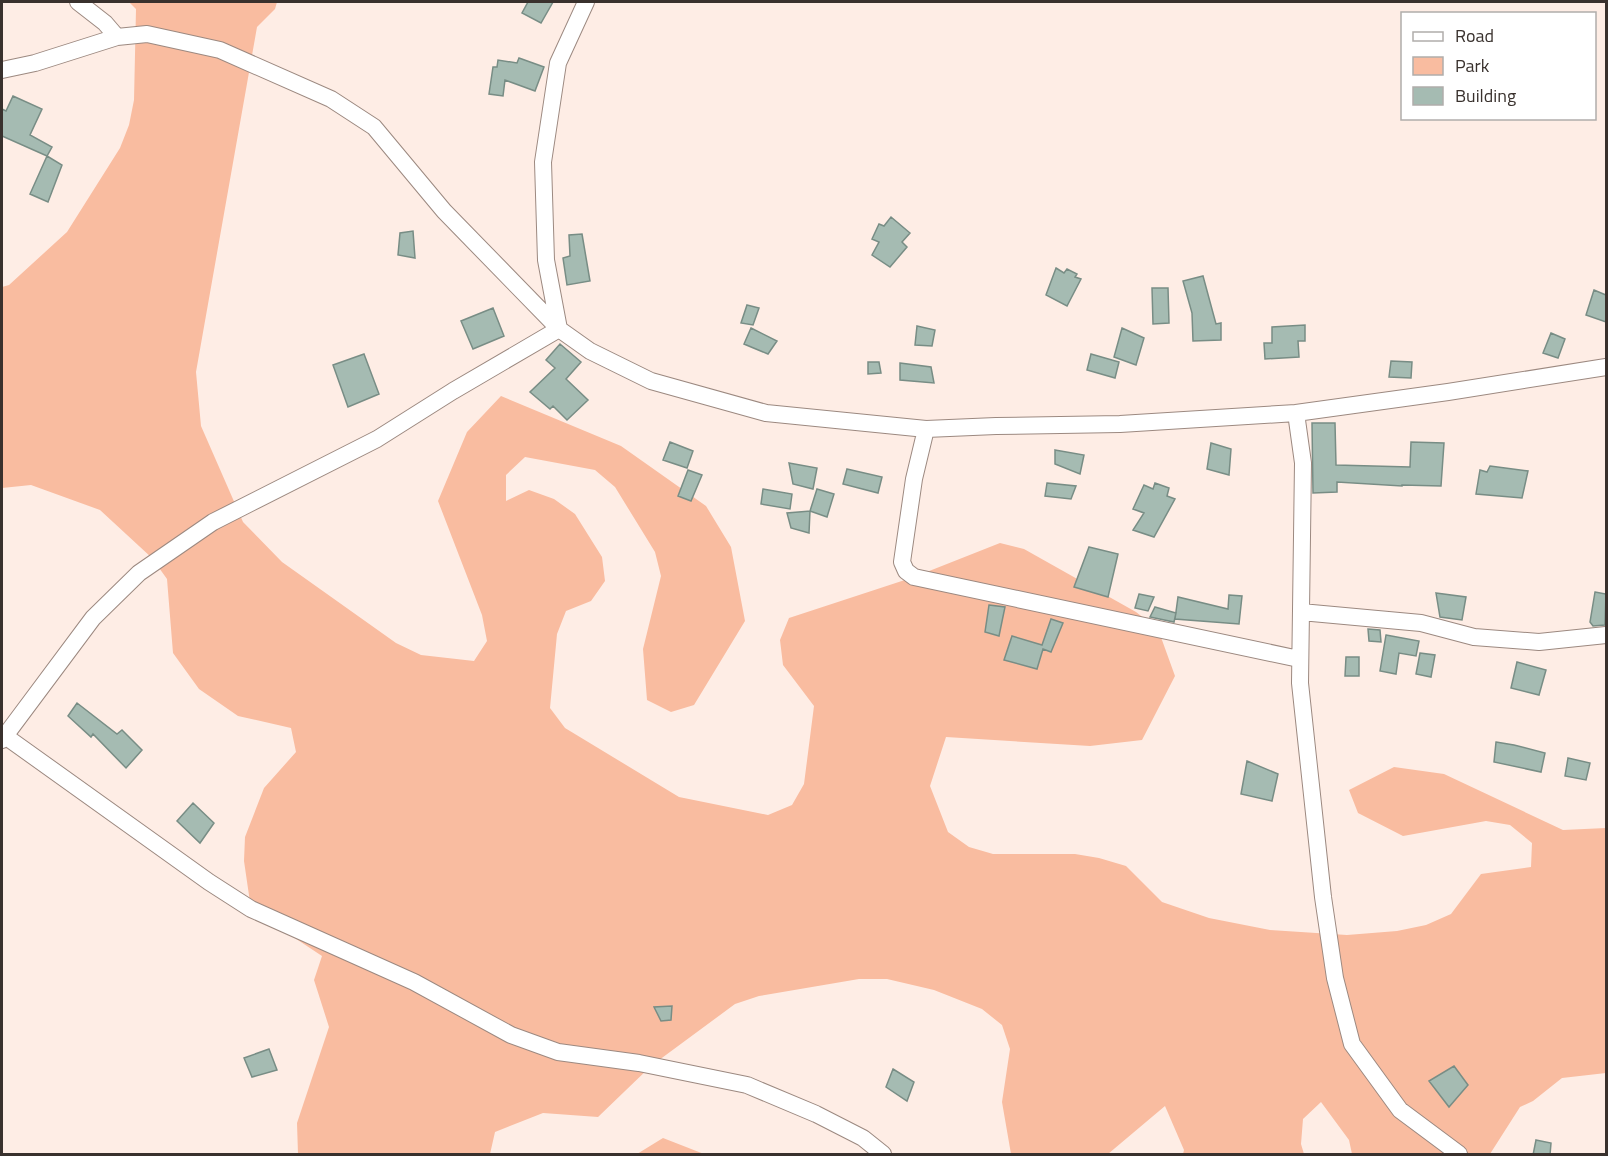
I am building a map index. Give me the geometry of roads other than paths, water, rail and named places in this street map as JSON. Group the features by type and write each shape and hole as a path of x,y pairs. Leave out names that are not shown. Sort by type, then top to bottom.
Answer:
{"street":[{"path":"78,2 105,22 117,37"},
{"path":"559,328 546,260 543,162 558,63 586,2"},
{"path":"2,70 34,63 117,37 147,34 220,50 331,99 374,127 444,211 559,328 590,351 651,381 766,413 926,429 1120,424 1296,413 1606,367"},
{"path":"559,328 377,439 213,522 139,573 93,618 3,738 251,909 414,982 511,1035 558,1052 639,1063 747,1085 816,1114 863,1138 883,1155"},
{"path":"1296,413 1303,463 1299,659 1305,738 1323,897 1335,978 1352,1044 1400,1110 1459,1155"},
{"path":"926,429 914,480 902,562 906,571 914,577 1299,659"},
{"path":"1301,612 1421,623 1474,638 1539,642 1606,635"}]}
